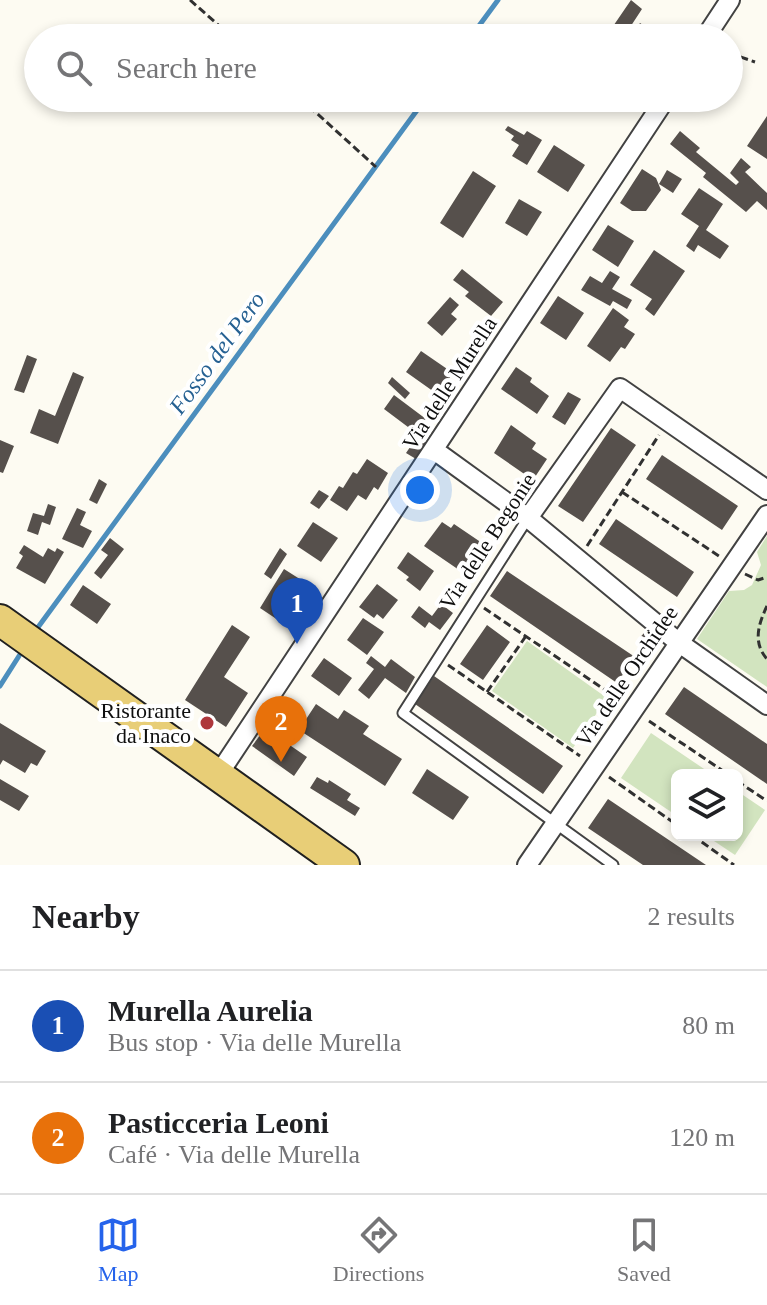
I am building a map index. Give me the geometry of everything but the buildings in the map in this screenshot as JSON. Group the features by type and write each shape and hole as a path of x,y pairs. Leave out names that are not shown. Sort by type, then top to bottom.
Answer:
{"main road":[{"path":"0,620 344,865"}],"street":[{"path":"714,24 730,0"},
{"name":"Via delle Murella","path":"218,775 657,112"},
{"name":"Via delle Begonie","path":"528,518 620,388 767,490"},
{"path":"434,450 528,518 678,642 767,705"},
{"name":"Via delle Orchidee","path":"527,865 767,515"}],"lane":[{"name":"Via delle Begonie","path":"528,518 403,713 556,824"},
{"path":"556,824 613,865"}],"path":[{"path":"190,0 217,24"},
{"path":"743,58 755,62"},
{"path":"315,112 376,167"},
{"path":"577,561 668,421"},
{"path":"622,492 732,564"},
{"path":"476,602 720,769"},
{"path":"767,606 758,628 762,654 767,659"},
{"path":"487,692 526,636"},
{"path":"438,658 671,821"},
{"path":"743,785 767,801"},
{"path":"700,841 734,865"}],"green space":[{"path":"767,536 767,687 697,639 729,591 744,590 752,585 761,565 757,552"},
{"path":"527,641 607,698 573,748 492,691"},
{"path":"651,733 704,769 671,769 671,812 621,778"},
{"path":"743,795 765,810 735,855 714,841 743,841"}],"waterway":[{"name":"Fosso del Pero","path":"480,24 498,0"},
{"name":"Fosso del Pero","path":"36,630 416,112"},
{"name":"Fosso del Pero","path":"0,686 19,656"}],"place":[{"name":"Murella Aurelia","path":"297,644"},
{"name":"Ristorante da Inaco","path":"207,723"},
{"name":"Pasticceria Leoni","path":"281,762"}]}
